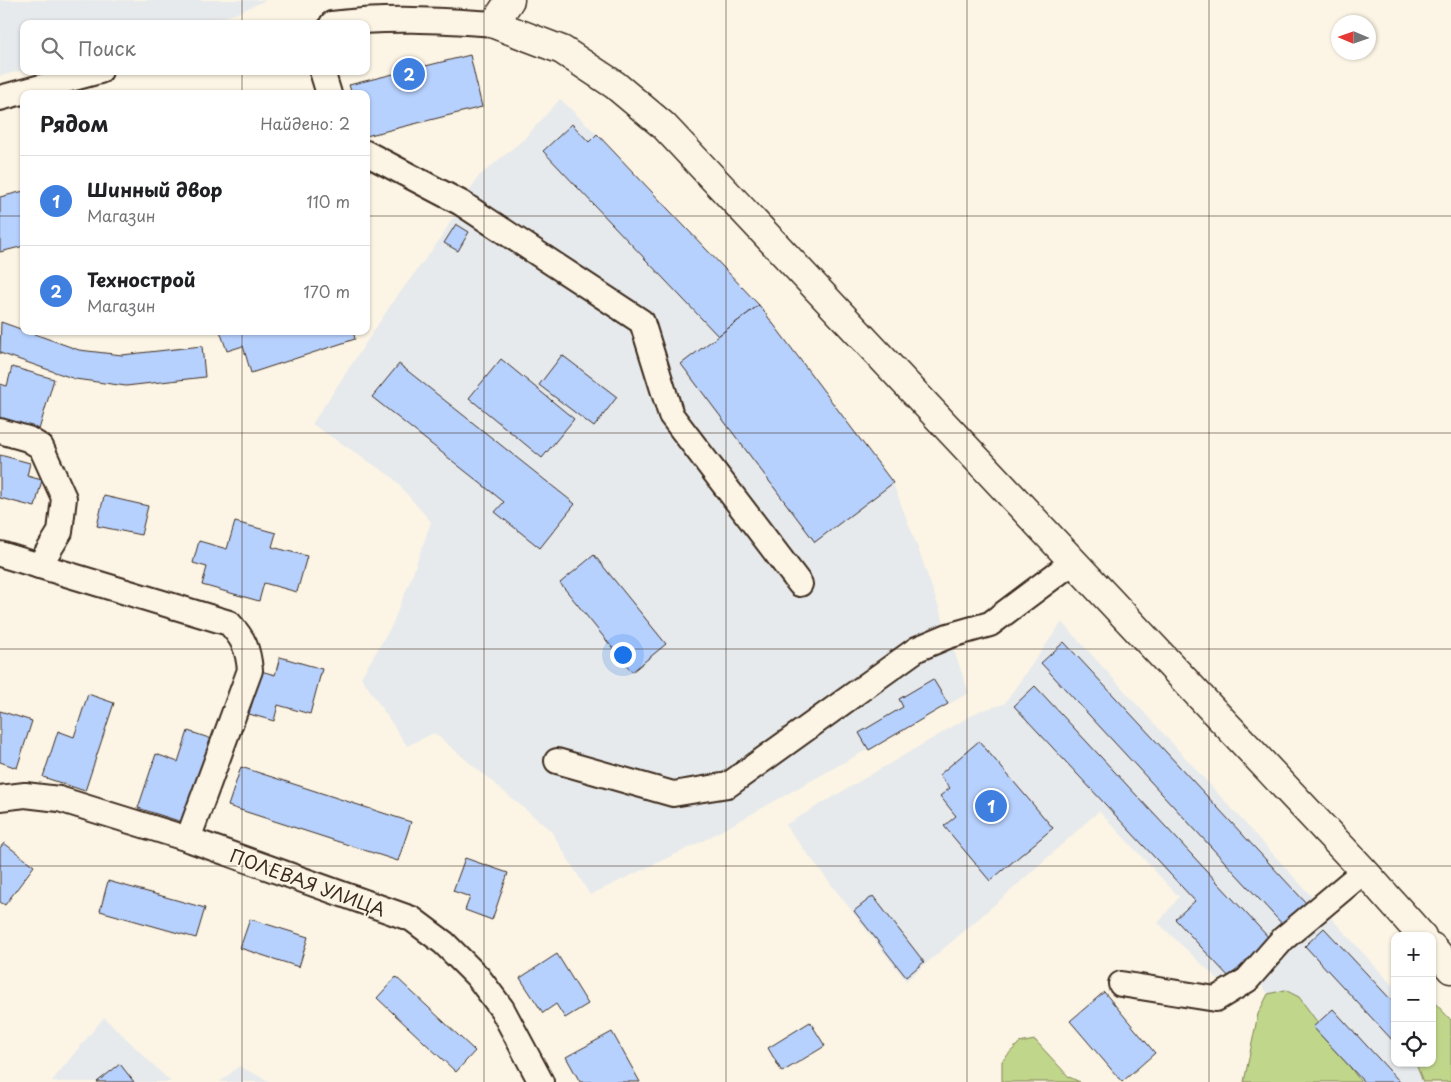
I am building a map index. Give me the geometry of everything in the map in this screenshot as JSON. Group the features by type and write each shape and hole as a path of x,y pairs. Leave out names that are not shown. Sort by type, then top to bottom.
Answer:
{"main road":[{"path":"510,0 494,24 562,50 615,86 664,126 1074,561 1364,871 1418,932"},
{"path":"1436,952 1451,969"}],"street":[{"path":"370,21 428,19 494,24"},
{"path":"30,90 85,75"},
{"path":"323,75 328,90"},
{"path":"0,98 20,93"},
{"path":"370,155 460,203 642,322 671,415 800,584"},
{"path":"0,431 28,439 41,447 64,498 60,532 39,566"},
{"path":"0,554 229,623 240,636 248,652 250,670 188,839"},
{"path":"557,761 673,794 728,785 918,649 948,636 990,624 1074,561"},
{"name":"ПОЛЕВАЯ УЛИЦА","path":"0,798 25,795 59,800 188,839 412,919 444,942 478,977 502,1010 541,1082"},
{"path":"1121,984 1216,999 1247,980 1284,939 1364,871"}],"shaded area":[{"path":"0,0 266,0 235,14 212,20 20,20 20,71 0,76"},
{"path":"560,99 597,134 759,305 893,483 969,693 703,841 590,895 551,831 434,733 407,746 361,677 391,627 431,522 392,477 312,424 392,303 441,238 479,176 524,139"},
{"path":"1062,622 1391,984 1391,1067 1436,1067 1451,1082 1350,1082 1246,969 1225,986 1158,923 1179,897 1099,811 1006,895 906,981 785,825 979,711 1004,704"},
{"path":"104,1017 171,1082 51,1082"},
{"path":"239,1066 271,1082 220,1082"}],"green space":[{"path":"1285,990 1299,997 1361,1082 1244,1082 1258,1014 1268,994"},
{"path":"1436,1004 1451,1020 1451,1082 1423,1082 1417,1067 1436,1067"},
{"path":"1035,1040 1069,1077 1080,1082 1002,1082 1002,1061 1019,1043"}],"building":[{"path":"470,55 482,107 370,135 370,90 351,90 349,85"},
{"path":"572,124 589,142 597,134 759,305 718,336 543,151"},
{"path":"20,192 20,247 0,252 0,197"},
{"path":"456,224 469,232 458,251 444,243"},
{"path":"759,305 893,483 815,542 681,364"},
{"path":"1,322 20,329 20,335 37,335 79,350 122,355 202,346 205,377 126,386 75,379 0,353"},
{"path":"221,335 354,335 355,339 251,373 243,346 227,351"},
{"path":"562,355 617,397 594,427 539,385"},
{"path":"501,359 574,419 542,458 469,398"},
{"path":"399,364 575,504 540,548 495,512 504,502 372,397"},
{"path":"12,367 54,379 38,433 0,422 0,384 7,386"},
{"path":"0,455 30,463 27,476 42,480 35,507 0,498"},
{"path":"104,496 148,506 141,535 97,526"},
{"path":"235,522 276,533 272,547 307,556 297,592 264,583 259,601 202,585 207,567 193,563 199,541 227,549"},
{"path":"594,555 666,644 632,672 560,583"},
{"path":"1064,642 1307,904 1284,926 1041,663"},
{"path":"280,657 322,669 310,714 278,705 274,721 249,714 261,671 275,675"},
{"path":"933,679 948,704 869,750 859,733 903,707 899,699"},
{"path":"1035,686 1270,939 1229,977 1175,919 1195,901 1014,706"},
{"path":"88,694 114,703 85,791 43,777 58,731 74,737"},
{"path":"0,711 32,721 17,768 0,762"},
{"path":"188,731 212,739 185,823 138,808 156,754 178,762"},
{"path":"979,741 1053,828 990,881 944,826 956,816 940,796 950,788 939,775"},
{"path":"241,767 411,822 398,861 228,806"},
{"path":"4,843 34,866 5,905 0,902 0,848"},
{"path":"465,858 508,873 492,920 465,910 470,897 453,891"},
{"path":"108,881 205,908 196,938 100,911"},
{"path":"873,896 924,962 906,977 854,911"},
{"path":"250,919 308,937 299,967 240,948"},
{"path":"1324,928 1391,1000 1391,1039 1305,946"},
{"path":"557,954 588,1004 565,1018 556,1004 543,1013 520,978"},
{"path":"396,977 475,1051 456,1072 377,998"},
{"path":"1104,992 1155,1053 1122,1082 1070,1021"},
{"path":"1333,1009 1400,1082 1364,1082 1313,1027"},
{"path":"810,1022 825,1046 782,1072 768,1048"},
{"path":"612,1032 640,1082 580,1082 566,1057"},
{"path":"120,1064 134,1082 97,1082"}],"place":[{"name":"Технострой","path":"409,74"},
{"name":"Шинный двор","path":"991,806"}]}
